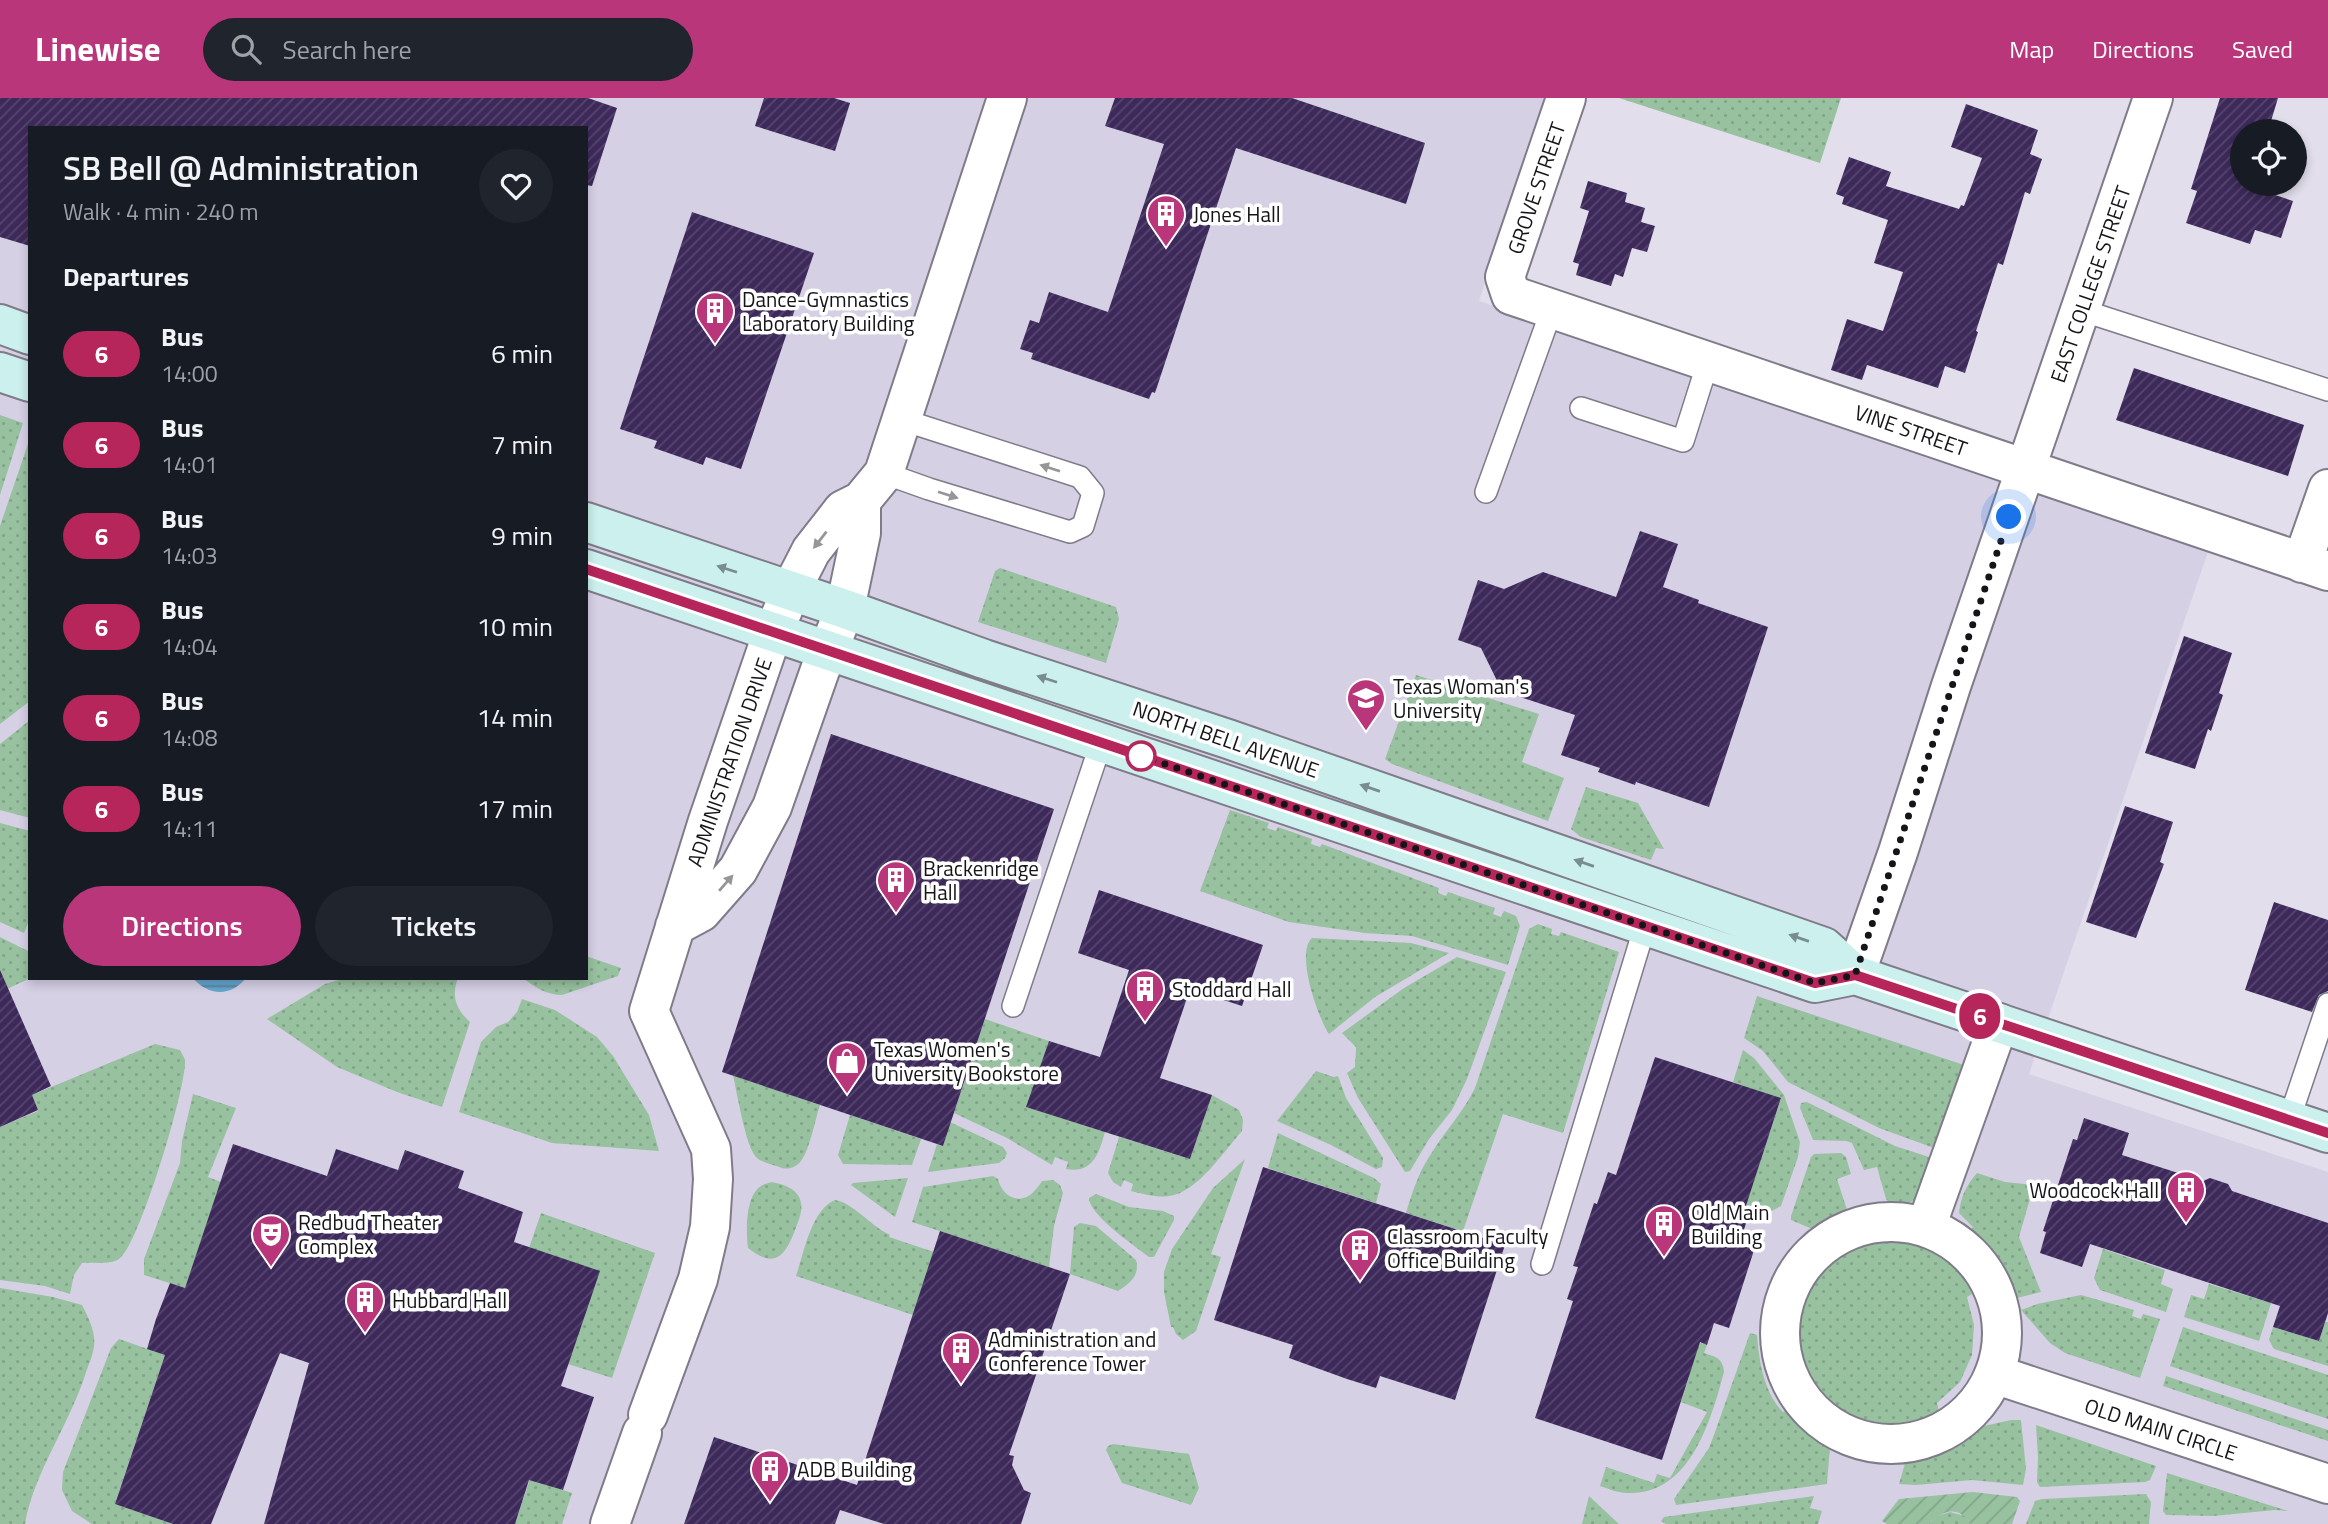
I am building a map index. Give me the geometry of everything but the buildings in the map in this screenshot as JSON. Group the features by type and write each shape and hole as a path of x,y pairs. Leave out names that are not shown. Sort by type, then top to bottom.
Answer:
{"main road":[{"path":"0,324 28,334"},
{"path":"0,372 28,381"},
{"name":"NORTH BELL AVENUE","path":"588,523 791,590 984,659 1228,739 1824,947 1855,975 2328,1133"},
{"name":"NORTH BELL AVENUE","path":"588,570 1815,983 1855,975"}],"street":[{"name":"ADMINISTRATION DRIVE","path":"675,926 701,912 738,870 772,807 845,609 872,487 900,419 1007,98"},
{"name":"GROVE STREET","path":"1505,277 1566,98"},
{"name":"EAST COLLEGE STREET","path":"1855,975 2153,98"},
{"name":"VINE STREET","path":"1505,277 1511,295 2315,567"},
{"name":"ADMINISTRATION DRIVE","path":"610,1524 698,1279 710,1227 713,1179 711,1149 649,1011 708,821 774,631 791,590 811,551 843,510 872,487"},
{"path":"2315,567 2328,489"},
{"path":"1926,1227 1999,1023"},
{"path":"1895,1222 1926,1227 1956,1242 1971,1256 1994,1290 2002,1335 1999,1366 1986,1392 1964,1417 1936,1435 1904,1444 1866,1442 1832,1428 1810,1410 1793,1387 1783,1360 1779,1331 1784,1303 1797,1273 1819,1248 1840,1234 1866,1223 1895,1222"},
{"name":"OLD MAIN CIRCLE","path":"1994,1374 2328,1484"}],"lane":[{"path":"1486,492 1552,309"},
{"path":"2081,310 2328,390"},
{"path":"1581,408 1683,441 1708,362"},
{"path":"872,487 929,489 1070,532 1083,526 1093,493 1080,477 900,419"},
{"path":"1013,1006 1101,743"},
{"path":"1542,1264 1645,926"},
{"path":"2289,1120 2319,1063 2328,1004"}],"shaded area":[{"name":"Texas Woman's University","path":"0,98 1544,98 1479,301 2211,543 2029,1074 2328,1172 2328,1524 0,1524"}],"green space":[{"path":"1619,98 1841,98 1820,163"},
{"path":"0,415 23,423 0,495"},
{"path":"28,444 28,703 0,724 0,526"},
{"path":"1000,568 1116,607 1119,619 1106,663 978,622 995,571"},
{"path":"1416,675 1539,714 1522,762 1564,778 1548,821 1392,764 1385,759"},
{"path":"28,722 28,817 0,810 0,744"},
{"path":"1586,787 1638,803 1664,849 1656,848 1651,860 1581,837 1571,829"},
{"path":"1230,810 1269,823 1267,828 1276,831 1278,827 1312,839 1311,844 1320,847 1322,844 1439,888 1438,893 1446,896 1448,892 1495,908 1493,914 1501,917 1504,911 1516,916 1520,926 1508,965 1412,936 1365,933 1289,922 1200,891"},
{"path":"0,823 28,830 28,923 24,933 0,922"},
{"path":"1538,924 1552,929 1551,934 1559,936 1561,932 1619,952 1563,1133 1503,1114 1463,1231 1406,1213 1425,1163 1475,1088 1529,929"},
{"path":"0,937 28,951 28,979 0,992"},
{"path":"1312,938 1411,943 1449,953 1375,997 1329,1034 1314,1001 1307,971 1307,946"},
{"path":"588,957 621,968 618,976 562,995 551,994 526,980 588,980"},
{"path":"1457,957 1506,972 1467,1079 1452,1110 1429,1139 1410,1171 1405,1172 1358,1098 1347,1073 1355,1067 1356,1047 1342,1033 1404,988"},
{"path":"338,980 458,980 456,1002 470,1022 442,1107 337,1067 267,1019 325,984"},
{"path":"1757,996 1967,1066 1934,1148 1879,1128 1788,1082 1763,1051 1744,1038"},
{"path":"522,999 555,1010 597,1037 613,1056 649,1115 659,1151 552,1143 459,1112 481,1042 496,1027 508,1022 517,1012"},
{"path":"985,1019 1049,1041 1027,1107 1105,1132 1097,1154 1089,1165 1075,1170 1066,1169 1068,1162 1055,1157 1052,1165 1007,1138 954,1113"},
{"path":"155,1044 180,1050 185,1060 184,1075 160,1164 128,1248 115,1261 82,1263 74,1275 70,1294 45,1286 0,1280 0,1127 38,1111 32,1095"},
{"path":"1743,1050 1754,1058 1784,1095 1800,1142 1798,1157 1781,1206 1768,1213 1723,1199 1754,1180 1781,1099 1733,1082"},
{"path":"1316,1071 1338,1076 1346,1098 1383,1158 1382,1167 1376,1169 1277,1121"},
{"path":"733,1075 820,1105 807,1149 797,1165 782,1168 759,1160 753,1153"},
{"path":"193,1094 236,1108 208,1177 221,1182 185,1288 144,1275 144,1259 180,1163 182,1141"},
{"path":"1212,1095 1239,1110 1243,1120 1242,1131 1200,1179 1179,1193 1164,1196 1131,1191 1133,1184 1124,1180 1121,1187 1113,1182 1108,1173 1119,1137 1190,1159"},
{"path":"1807,1102 1895,1146 1929,1157 1932,1161 1925,1186 1918,1197 1893,1206 1886,1199 1877,1167 1864,1170 1852,1143 1813,1140 1800,1108 1801,1103"},
{"path":"850,1115 921,1139 912,1165 843,1164 838,1155"},
{"path":"950,1122 1003,1147 1007,1153 1005,1158 999,1163 928,1172 937,1144 943,1146"},
{"path":"1278,1133 1374,1178 1381,1184 1376,1203 1268,1168"},
{"path":"1841,1153 1846,1157 1851,1174 1837,1179 1847,1210 1843,1216 1817,1231 1791,1220 1811,1157 1814,1154"},
{"path":"1245,1159 1211,1254 1221,1257 1196,1331 1183,1340 1171,1327 1164,1292 1164,1272 1172,1249 1213,1188"},
{"path":"1977,1173 2005,1182 2034,1185 2019,1237 2041,1292 2013,1299 1993,1261 1967,1234 1973,1227 1959,1213 1965,1192"},
{"path":"993,1176 998,1179 1005,1193 1019,1199 1030,1195 1042,1181 1053,1180 1060,1185 1063,1193 1054,1226 1049,1267 912,1222 923,1187"},
{"path":"908,1178 895,1217 851,1185 853,1183"},
{"path":"772,1182 795,1191 800,1198 801,1212 787,1247 778,1257 772,1259 748,1248 747,1233 752,1198 761,1186"},
{"path":"1096,1194 1129,1207 1163,1211 1174,1216 1154,1257 1149,1257 1096,1213 1089,1198"},
{"path":"835,1200 855,1210 890,1235 889,1237 934,1252 913,1315 796,1276 814,1222 827,1205"},
{"path":"541,1213 655,1253 612,1378 568,1364 529,1248"},
{"path":"1080,1223 1096,1226 1136,1260 1135,1275 1118,1291 1070,1274 1074,1227"},
{"path":"1882,1241 1925,1248 1956,1269 1972,1294 1967,1297 1974,1325 1972,1355 1960,1382 1937,1403 1939,1412 1890,1428 1850,1421 1819,1398 1800,1363 1795,1324 1806,1287 1834,1257"},
{"path":"2103,1249 2165,1270 2161,1284 2173,1289 2166,1312 2100,1290 2094,1278"},
{"path":"2209,1284 2271,1303 2259,1341 2184,1317 2191,1295 2204,1299"},
{"path":"0,1288 82,1305 94,1335 93,1353 71,1410 36,1486 25,1524 0,1524"},
{"path":"2081,1295 2134,1310 2132,1316 2141,1319 2143,1314 2160,1319 2140,1378 2065,1353 2050,1343 2021,1310"},
{"path":"2325,1322 2328,1322 2328,1366 2274,1349 2269,1340 2273,1327 2319,1341"},
{"path":"2183,1327 2328,1375 2328,1419 2170,1366"},
{"path":"1750,1333 1757,1335 1759,1355 1771,1396 1783,1412 1787,1410 1801,1426 1830,1446 1827,1484 1676,1505 1674,1499 1709,1448"},
{"path":"1678,1335 1707,1345 1704,1353 1720,1361 1724,1372 1712,1412 1694,1452 1682,1469 1667,1482 1649,1491 1624,1493 1600,1486 1606,1467 1654,1483 1657,1474 1670,1478 1707,1412 1681,1402 1689,1377 1666,1370"},
{"path":"119,1339 165,1355 115,1503 173,1524 92,1524 72,1511 62,1490 63,1472 111,1348"},
{"path":"2166,1376 2328,1430 2328,1441 2163,1386"},
{"path":"2021,1420 2026,1469 2023,1485 1972,1480 1899,1484 1906,1460 1950,1444 1975,1428"},
{"path":"2036,1425 2156,1466 2150,1480 2145,1482 2040,1487 2037,1482"},
{"path":"1113,1444 1189,1454 1199,1488 1191,1505 1122,1483 1106,1450"},
{"path":"2167,1473 2288,1511 2213,1516 2166,1515 2163,1511"},
{"path":"530,1479 572,1493 562,1524 515,1524"},
{"path":"1973,1492 2017,1497 2020,1501 2012,1524 1971,1524 1956,1512 1939,1515 1928,1524 1887,1524 1882,1521 1899,1499"},
{"path":"2146,1494 2151,1502 2149,1524 2026,1524 2035,1501 2042,1499"},
{"path":"1589,1496 1619,1524 1582,1524"},
{"path":"1814,1496 1810,1508 1822,1511 1818,1524 1666,1524 1661,1521 1664,1517"},
{"path":"1950,1512 1965,1516 1971,1524 1928,1524 1937,1516"}],"water":[{"path":"195,980 244,980 233,989 220,992"}],"bus line":[{"name":"6","path":"588,570 1815,983 1855,975 2328,1133"}],"place":[{"name":"Jones Hall","path":"1166,248"},
{"name":"Dance-Gymnastics Laboratory Building","path":"715,345"},
{"name":"Texas Woman's University","path":"1366,732"},
{"name":"Brackenridge Hall","path":"896,914"},
{"name":"Stoddard Hall","path":"1145,1023"},
{"name":"Texas Women's University Bookstore","path":"847,1095"},
{"name":"Woodcock Hall","path":"2186,1224"},
{"name":"Old Main Building","path":"1664,1258"},
{"name":"Redbud Theater Complex","path":"271,1268"},
{"name":"Classroom Faculty Office Building","path":"1360,1282"},
{"name":"Hubbard Hall","path":"365,1334"},
{"name":"Administration and Conference Tower","path":"961,1385"},
{"name":"ADB Building","path":"770,1503"}],"route":[{"path":"1141,756 1815,983 1855,975 2009,517"}]}
